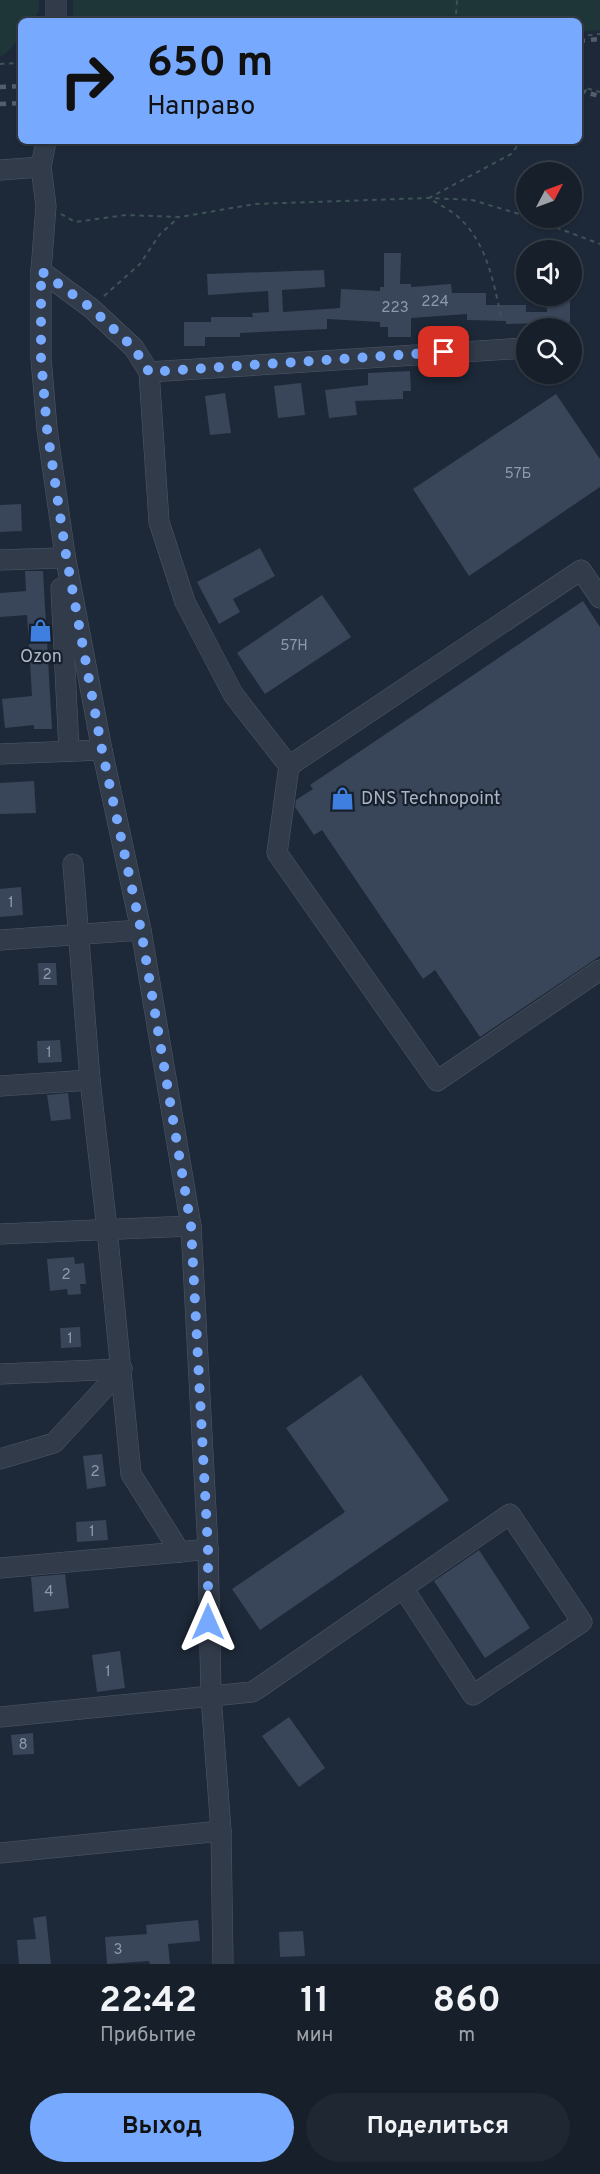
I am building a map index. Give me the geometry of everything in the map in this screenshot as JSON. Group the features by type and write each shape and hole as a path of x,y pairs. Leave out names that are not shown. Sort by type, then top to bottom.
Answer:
{"street":[{"path":"56,0 56,18"},
{"path":"45,144 41,167 46,206 41,271 42,430 102,750 141,930 191,1226 208,1549 211,1696 221,1831 223,1964"},
{"path":"0,170 41,167"},
{"path":"41,271 91,308 134,348 149,372 159,522 185,602 234,694 289,766 277,853 437,1081 600,970"},
{"path":"149,372 516,349"},
{"path":"0,560 58,558 66,555"},
{"path":"289,766 581,570 600,598"},
{"path":"61,578 69,750"},
{"path":"0,754 102,750"},
{"path":"73,864 90,1080 108,1229 131,1474 180,1552"},
{"path":"0,940 141,930"},
{"path":"0,1086 90,1080"},
{"path":"0,1234 191,1226"},
{"path":"0,1374 122,1369"},
{"path":"0,1459 54,1443 122,1369"},
{"path":"0,1717 252,1692 510,1514 582,1622 473,1695 403,1588"},
{"path":"0,1568 208,1549"},
{"path":"0,1853 221,1831"}],"path":[{"path":"454,18 456,15 457,0"},
{"path":"582,36 600,34"},
{"path":"0,64 18,63"},
{"path":"582,87 600,92"},
{"path":"582,98 587,88"},
{"path":"429,198 511,154 519,144"},
{"path":"429,198 456,216 476,238 490,270 501,316"},
{"path":"46,206 75,222 126,215 180,217 255,204 429,198 472,200 516,213"},
{"path":"91,308 140,264 160,234 180,217"},
{"path":"558,228 600,244"}],"green space":[{"path":"0,0 39,0 39,11 34,18 18,18 18,40 4,55 0,56"},
{"path":"73,0 600,0 600,30 582,32 582,18 73,18"}],"building":[{"path":"384,253 401,253 400,284 411,284 411,287 451,284 452,293 486,293 486,305 526,306 526,312 547,312 547,306 570,306 570,318 516,318 516,324 506,324 506,321 467,320 467,314 411,318 411,337 388,337 388,327 380,327 380,322 327,319 327,329 240,333 240,337 205,337 205,346 184,346 184,322 211,322 211,317 253,317 252,313 269,312 268,291 208,295 207,274 324,270 325,287 282,290 283,312 340,308 341,289 380,291 380,287 384,287"},
{"path":"410,371 411,391 403,391 403,399 355,401 357,415 329,418 325,390 368,385 368,373"},
{"path":"301,383 305,415 278,418 274,386"},
{"path":"225,393 231,433 210,435 205,396"},
{"path":"556,394 600,459 600,487 469,576 413,489"},
{"path":"21,504 22,531 0,532 0,505"},
{"path":"260,548 275,576 233,599 240,612 219,624 197,582"},
{"path":"25,571 43,571 52,729 34,729 34,725 5,728 2,699 32,696 27,615 0,617 0,593 26,591"},
{"path":"322,595 351,637 265,694 237,653"},
{"path":"583,601 600,627 600,956 480,1037 435,970 423,979 322,830 314,835 295,807 296,800 313,789 310,785"},
{"path":"34,781 36,813 0,814 0,783"},
{"path":"21,887 23,915 0,917 0,889"},
{"path":"38,963 56,963 57,985 39,985"},
{"path":"60,1040 62,1062 38,1063 37,1041"},
{"path":"68,1093 71,1119 51,1121 47,1095"},
{"path":"74,1257 75,1264 84,1263 86,1284 80,1284 81,1294 68,1295 67,1289 50,1291 47,1259"},
{"path":"80,1327 81,1347 61,1348 60,1328"},
{"path":"361,1375 449,1500 260,1630 232,1589 345,1512 286,1428"},
{"path":"102,1454 106,1486 87,1489 83,1456"},
{"path":"106,1520 108,1540 77,1542 76,1522"},
{"path":"479,1550 530,1628 485,1658 434,1581"},
{"path":"65,1574 69,1608 34,1612 31,1577"},
{"path":"120,1651 125,1688 97,1692 92,1655"},
{"path":"289,1717 325,1768 299,1787 262,1736"},
{"path":"33,1733 34,1754 13,1755 11,1735"},
{"path":"46,1916 51,1964 19,1964 17,1940 36,1939 33,1918"},
{"path":"198,1920 200,1941 168,1944 170,1964 150,1964 149,1961 107,1964 105,1937 147,1934 146,1925"},
{"path":"303,1931 305,1956 280,1957 279,1932"}],"railway":[{"path":"582,41 600,39"},
{"path":"0,87 18,86"},
{"path":"582,92 600,96"},
{"path":"0,104 18,103"}],"place":[{"name":"Ozon","path":"41,630"},
{"name":"DNS Technopoint","path":"343,798"}],"route":[{"path":"208,1622 208,1549 191,1226 141,930 102,750 66,555 47,429 41,358 41,271 91,308 134,348 149,372 444,352"}]}
